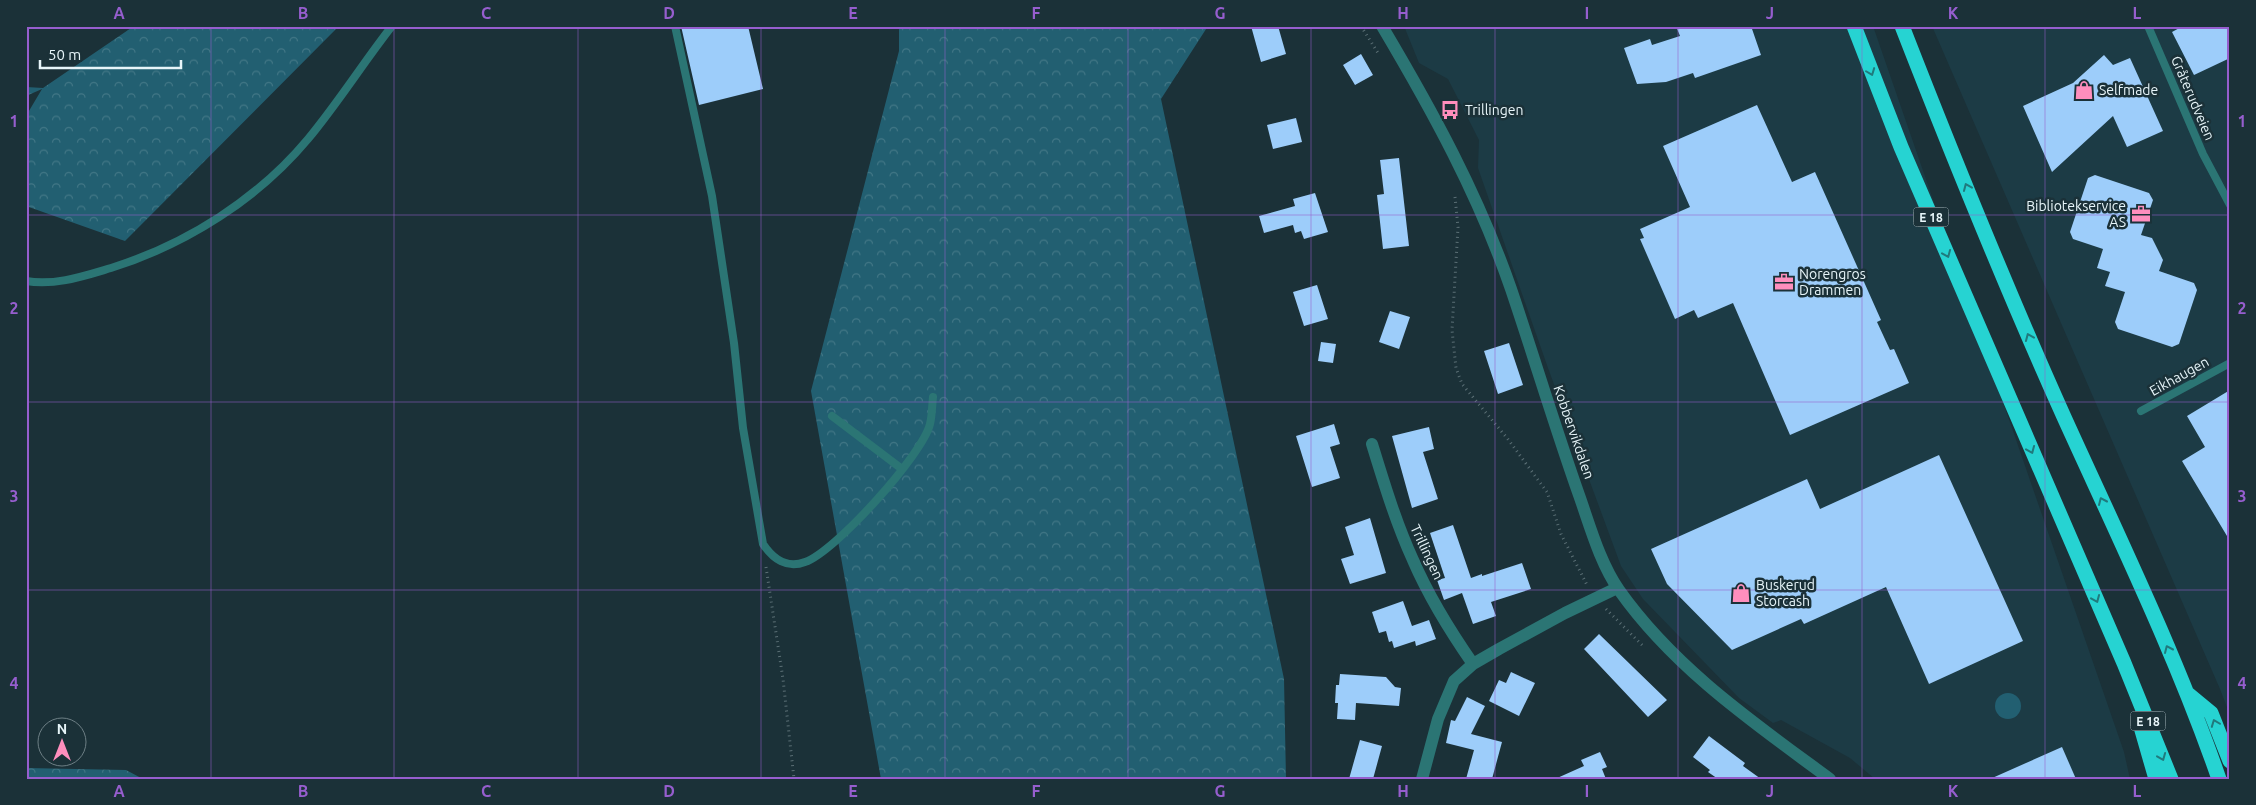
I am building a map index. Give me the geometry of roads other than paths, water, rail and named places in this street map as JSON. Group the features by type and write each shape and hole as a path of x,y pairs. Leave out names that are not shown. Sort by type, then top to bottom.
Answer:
{"highway":[{"name":"E 18","path":"1854,26 1904,156 2124,663 2171,779"},
{"path":"1902,26 1941,126 2048,382 2188,694 2219,779"},
{"path":"2124,663 2156,779"},
{"path":"2188,694 2212,713 2230,761"}],"street":[{"name":"Kobbervikdalen","path":"1382,26 1446,137 1481,211 1511,288 1585,513 1617,588 1645,625 1684,665 1753,723 1830,779"},
{"name":"Trillingen","path":"1372,444 1398,524 1413,561 1454,636 1473,664"},
{"path":"1422,779 1438,719 1454,681 1473,664 1617,588"}],"lane":[{"path":"26,281 54,282 81,277 124,264 202,227 244,200 270,179 307,140 392,26"},
{"path":"675,26 712,196 733,333 743,428 754,482 763,544 769,553 781,562 803,563 832,544 859,520 921,444 930,424 933,397"},
{"name":"Gråterudveien","path":"2148,26 2203,154 2230,206"},
{"name":"Eikhaugen","path":"2141,412 2230,363"},
{"path":"832,416 902,469"}],"place":[{"name":"Selfmade","path":"2084,90"},
{"name":"Trillingen","path":"1450,110"},
{"name":"Bibliotekservice AS","path":"2141,214"},
{"name":"Norengros Drammen","path":"1784,282"},
{"name":"Buskerud Storcash","path":"1741,593"}]}
